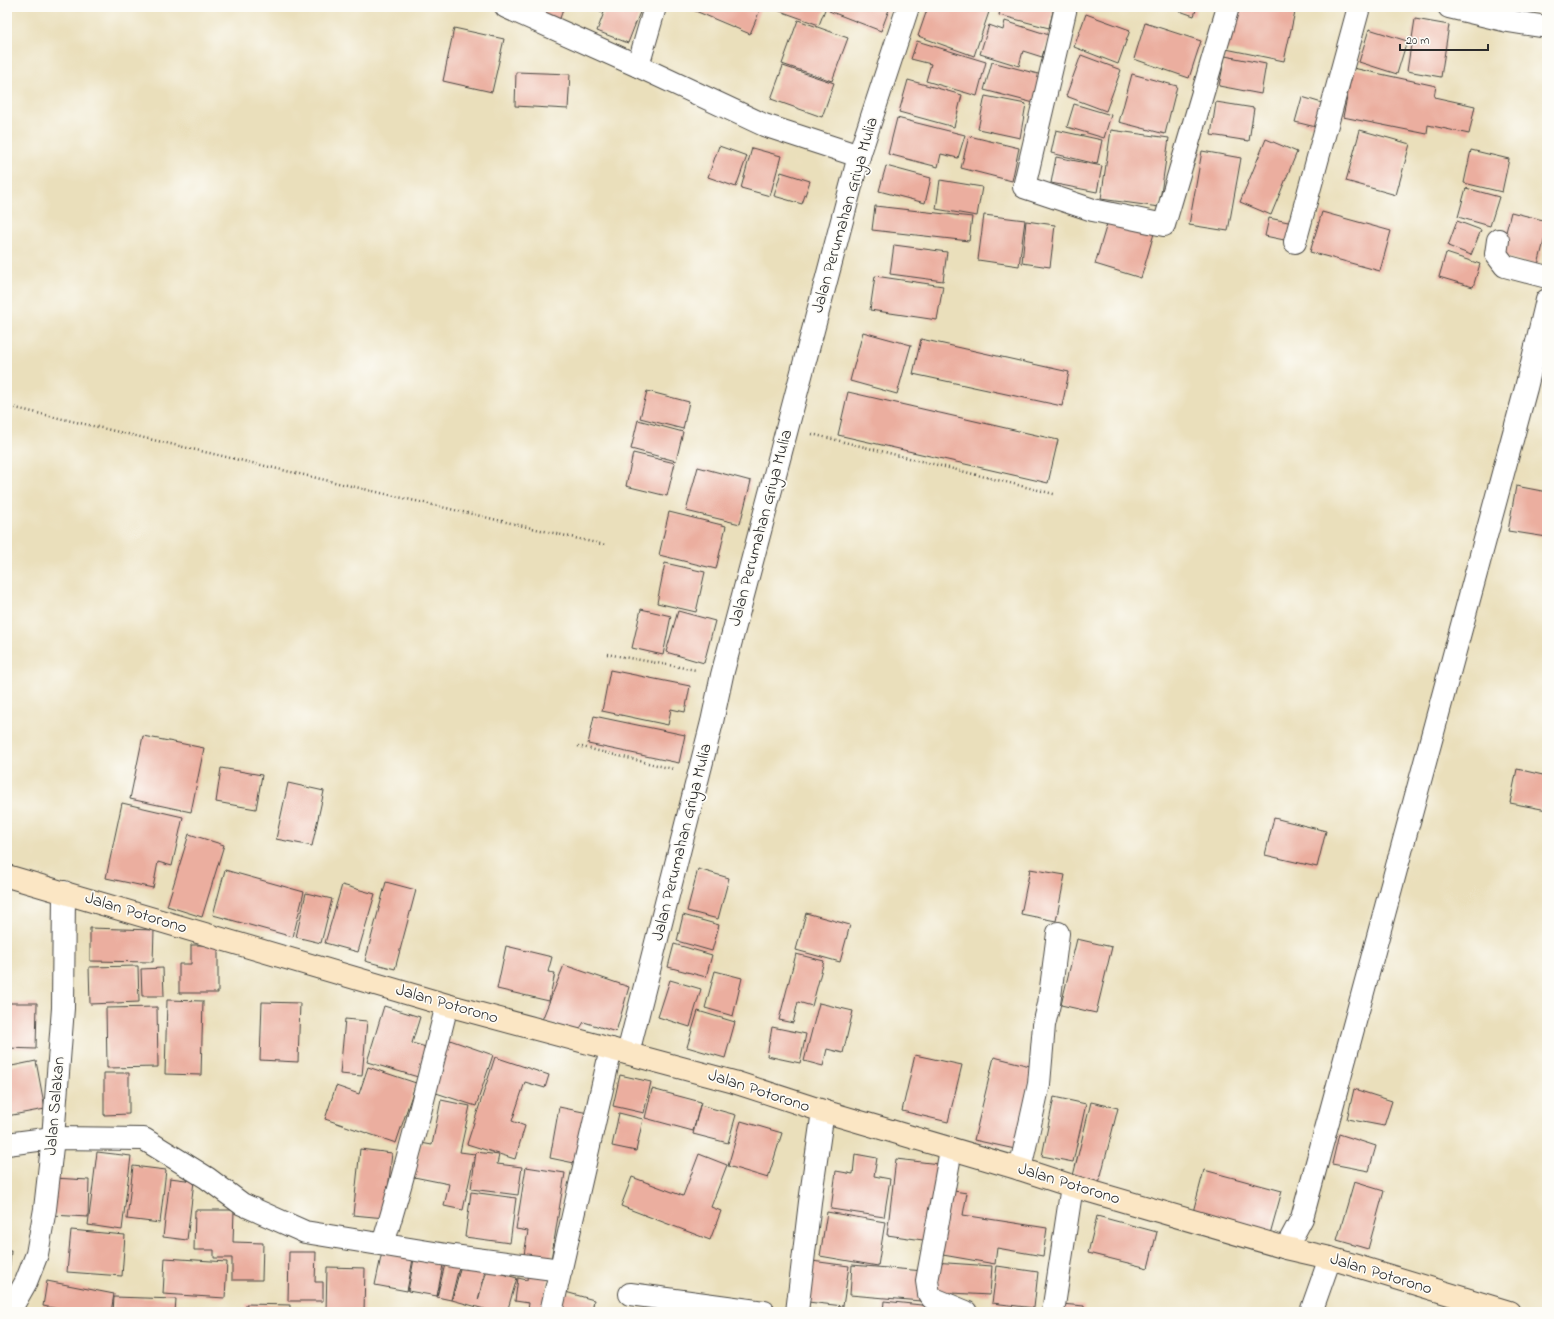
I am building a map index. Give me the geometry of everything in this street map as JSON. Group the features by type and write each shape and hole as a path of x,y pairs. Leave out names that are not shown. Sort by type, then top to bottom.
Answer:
{"street":[{"path":"506,7 638,66 764,125 859,156"},
{"path":"638,66 654,7"},
{"name":"Jalan Perumahan Griya Mulia","path":"551,1312 620,1051 699,776 722,675 859,156 908,7"},
{"path":"1066,7 1024,187 1093,210 1164,225 1228,7"},
{"path":"1295,242 1359,7"},
{"path":"1449,7 1508,21 1547,27"},
{"path":"1498,240 1496,254 1505,266 1547,277"},
{"path":"1286,1248 1302,1218 1524,396 1547,300"},
{"name":"Jalan Potorono","path":"7,876 447,1005 734,1082 822,1112 1286,1248 1330,1258 1509,1312"},
{"name":"Jalan Salakan","path":"9,1312 22,1288 37,1254 45,1209 53,1138 63,1008 64,892"},
{"path":"1020,1169 1039,1084 1044,1024 1049,1004 1058,933"},
{"path":"383,1244 447,1005"},
{"path":"797,1312 822,1112"},
{"path":"7,1144 53,1138 144,1139 208,1178 242,1204 305,1232 453,1256 561,1270"},
{"path":"951,1150 927,1281 929,1294 932,1298 966,1312"},
{"path":"1053,1312 1072,1186"},
{"path":"1310,1312 1330,1258"},
{"path":"630,1294 764,1312"}],"path":[{"path":"7,406 605,546"},
{"path":"787,428 1054,494"},
{"path":"607,654 722,675"},
{"path":"578,746 699,776"}],"building":[{"path":"518,7 564,7 559,21"},
{"path":"586,7 603,7 602,12"},
{"path":"606,7 642,7 628,43 597,31"},
{"path":"686,7 752,7 760,10 750,34"},
{"path":"769,7 826,7 819,25"},
{"path":"830,7 890,7 881,31 829,11"},
{"path":"928,7 945,7 952,9 953,7 986,7 990,9 974,56 918,36"},
{"path":"1001,7 1054,7 1049,28 999,15"},
{"path":"1168,7 1197,7 1194,16"},
{"path":"1235,7 1296,7 1284,61 1226,49"},
{"path":"1086,14 1130,30 1118,64 1074,47"},
{"path":"1415,19 1449,25 1441,77 1407,71"},
{"path":"798,20 848,38 832,81 782,64"},
{"path":"1005,21 1049,35 1042,57 1023,51 1019,66 980,54 989,25 1003,30"},
{"path":"1145,23 1201,41 1189,78 1134,59"},
{"path":"454,28 504,39 492,92 443,81"},
{"path":"1369,29 1407,41 1397,74 1359,62"},
{"path":"917,41 986,62 977,96 926,81 931,64 911,59"},
{"path":"1081,55 1121,70 1106,111 1066,96"},
{"path":"1225,56 1266,64 1261,94 1219,86"},
{"path":"992,62 1042,75 1034,103 984,90"},
{"path":"783,66 834,83 822,117 771,99"},
{"path":"1353,68 1436,86 1434,97 1475,106 1469,134 1428,125 1427,134 1343,117"},
{"path":"516,72 570,74 568,109 515,106"},
{"path":"1132,74 1177,86 1165,134 1119,122"},
{"path":"908,80 962,95 954,127 899,112"},
{"path":"985,96 1026,104 1020,138 978,129"},
{"path":"1302,97 1322,103 1316,127 1295,122"},
{"path":"1216,102 1254,108 1249,141 1211,135"},
{"path":"1074,104 1111,115 1104,138 1067,127"},
{"path":"897,118 965,135 958,158 941,154 938,167 888,154"},
{"path":"1056,130 1102,140 1097,164 1051,153"},
{"path":"1111,130 1169,138 1159,207 1101,199"},
{"path":"1360,130 1410,144 1396,195 1346,181"},
{"path":"969,136 1019,148 1012,181 961,168"},
{"path":"1266,139 1297,152 1271,215 1240,202"},
{"path":"719,146 747,156 736,187 708,177"},
{"path":"752,148 781,156 770,196 741,188"},
{"path":"1471,150 1509,159 1502,192 1464,183"},
{"path":"1202,151 1241,158 1228,231 1189,225"},
{"path":"1056,157 1102,166 1097,192 1051,183"},
{"path":"886,166 931,178 925,203 879,191"},
{"path":"781,172 810,181 802,204 774,196"},
{"path":"940,180 982,187 977,216 936,209"},
{"path":"1466,188 1499,197 1490,226 1458,217"},
{"path":"875,206 972,217 969,241 872,230"},
{"path":"1322,212 1391,231 1380,271 1310,252"},
{"path":"1511,212 1547,221 1547,229 1538,265 1500,256"},
{"path":"984,215 1025,220 1019,266 978,260"},
{"path":"1109,217 1155,230 1141,278 1095,264"},
{"path":"1269,218 1293,223 1289,241 1265,236"},
{"path":"1026,221 1055,225 1050,267 1022,263"},
{"path":"1457,221 1481,230 1471,255 1448,246"},
{"path":"894,245 947,252 943,281 890,274"},
{"path":"1446,253 1480,264 1473,287 1439,277"},
{"path":"875,276 943,286 937,320 870,310"},
{"path":"863,332 911,345 897,394 850,381"},
{"path":"921,339 1069,372 1062,406 913,374"},
{"path":"647,391 689,402 683,429 640,418"},
{"path":"848,392 1058,440 1048,483 838,435"},
{"path":"638,420 683,432 676,461 631,449"},
{"path":"633,453 675,463 667,496 626,486"},
{"path":"698,467 751,481 740,524 686,511"},
{"path":"1516,486 1547,492 1547,537 1508,531"},
{"path":"669,512 726,526 716,569 659,555"},
{"path":"665,563 705,572 696,612 657,603"},
{"path":"641,609 671,616 663,655 632,648"},
{"path":"678,611 715,621 704,663 666,652"},
{"path":"610,670 690,686 685,712 671,709 668,725 602,711"},
{"path":"594,716 685,735 679,763 588,744"},
{"path":"143,736 204,748 191,812 130,799"},
{"path":"221,768 262,775 256,809 216,802"},
{"path":"1517,769 1547,776 1547,810 1510,803"},
{"path":"288,783 324,791 312,846 276,839"},
{"path":"122,803 183,817 172,866 158,862 153,888 106,878"},
{"path":"1274,818 1326,831 1317,867 1265,855"},
{"path":"189,834 224,845 202,917 167,906"},
{"path":"698,869 729,878 718,919 687,911"},
{"path":"1030,869 1065,875 1056,921 1021,914"},
{"path":"225,870 304,892 293,937 213,915"},
{"path":"386,882 416,890 395,969 365,961"},
{"path":"342,885 375,894 358,952 325,943"},
{"path":"306,893 332,899 321,943 296,937"},
{"path":"806,913 850,925 840,962 796,950"},
{"path":"683,915 719,925 712,951 677,941"},
{"path":"90,928 154,930 153,962 90,961"},
{"path":"1077,939 1112,947 1096,1013 1061,1005"},
{"path":"674,944 712,955 706,977 668,967"},
{"path":"191,945 218,945 218,993 179,993 179,964 191,964"},
{"path":"506,946 552,957 548,972 555,973 549,1001 497,989"},
{"path":"796,954 824,961 812,1006 798,1002 793,1023 779,1020"},
{"path":"564,965 629,987 616,1032 584,1022 577,1033 542,1020"},
{"path":"138,966 139,1002 90,1004 89,967"},
{"path":"163,968 164,996 142,996 141,969"},
{"path":"715,971 742,978 733,1016 705,1008"},
{"path":"670,980 701,989 690,1027 658,1017"},
{"path":"167,1000 203,1001 201,1075 165,1074"},
{"path":"262,1002 300,1003 298,1062 260,1060"},
{"path":"7,1003 37,1003 36,1049 7,1048"},
{"path":"819,1003 853,1011 843,1053 827,1049 823,1066 804,1061"},
{"path":"384,1006 420,1017 412,1043 426,1047 418,1077 367,1062"},
{"path":"157,1007 158,1067 107,1068 106,1008"},
{"path":"698,1011 735,1022 725,1058 687,1047"},
{"path":"345,1019 367,1021 362,1076 340,1074"},
{"path":"772,1027 806,1034 800,1063 767,1056"},
{"path":"447,1039 493,1055 476,1106 430,1091"},
{"path":"915,1055 962,1065 948,1122 902,1111"},
{"path":"495,1057 549,1075 545,1088 525,1082 512,1121 525,1126 515,1159 467,1144"},
{"path":"994,1057 1034,1067 1015,1149 974,1140"},
{"path":"36,1061 45,1109 7,1116 7,1067"},
{"path":"368,1067 416,1083 396,1143 325,1119 336,1086 359,1094"},
{"path":"104,1073 129,1073 129,1114 104,1115"},
{"path":"620,1075 651,1082 644,1113 613,1106"},
{"path":"652,1089 701,1102 693,1131 645,1118"},
{"path":"1354,1089 1392,1101 1384,1126 1347,1119"},
{"path":"1054,1097 1086,1104 1073,1162 1042,1156"},
{"path":"441,1100 470,1106 460,1152 475,1154 463,1210 444,1206 449,1184 414,1177 421,1143 432,1145"},
{"path":"1091,1102 1118,1108 1097,1191 1071,1184"},
{"path":"700,1105 736,1115 728,1143 693,1134"},
{"path":"559,1107 588,1113 579,1164 550,1158"},
{"path":"619,1113 643,1119 636,1151 612,1146"},
{"path":"741,1121 782,1133 768,1178 728,1166"},
{"path":"1339,1134 1376,1146 1369,1171 1332,1164"},
{"path":"360,1149 392,1153 385,1218 353,1215"},
{"path":"97,1152 131,1156 122,1230 88,1225"},
{"path":"476,1152 499,1155 497,1164 522,1167 518,1195 471,1189"},
{"path":"699,1154 727,1165 711,1207 721,1211 710,1240 621,1206 632,1177 683,1196"},
{"path":"855,1154 877,1158 874,1176 890,1179 884,1217 831,1209 836,1171 853,1174"},
{"path":"896,1159 939,1164 930,1241 887,1235"},
{"path":"133,1166 166,1170 160,1223 127,1219"},
{"path":"526,1167 565,1173 551,1260 524,1255 528,1231 516,1229"},
{"path":"1204,1170 1282,1191 1270,1234 1193,1212"},
{"path":"53,1178 89,1180 88,1217 52,1215"},
{"path":"170,1178 194,1181 187,1240 163,1237"},
{"path":"1354,1182 1384,1191 1368,1249 1337,1240"},
{"path":"947,1190 967,1193 963,1215 1047,1228 1043,1256 997,1248 995,1264 937,1254"},
{"path":"471,1192 516,1198 510,1243 465,1237"},
{"path":"195,1210 234,1210 233,1242 263,1243 262,1280 232,1280 232,1258 214,1258 214,1250 194,1250"},
{"path":"827,1212 885,1222 878,1266 820,1256"},
{"path":"1097,1216 1157,1232 1148,1268 1088,1253"},
{"path":"71,1230 125,1235 122,1276 67,1272"},
{"path":"7,1251 11,1251 9,1273 7,1272"},
{"path":"289,1252 316,1252 315,1282 323,1282 323,1301 288,1301"},
{"path":"382,1252 413,1259 407,1291 375,1285"},
{"path":"165,1258 227,1262 225,1298 163,1294"},
{"path":"414,1259 443,1265 437,1296 408,1291"},
{"path":"446,1260 460,1263 451,1300 437,1297"},
{"path":"462,1261 486,1267 478,1300 487,1270 517,1278 507,1312 495,1312 452,1300"},
{"path":"812,1261 849,1266 843,1306 808,1302"},
{"path":"933,1262 992,1266 990,1295 931,1292"},
{"path":"852,1265 924,1271 921,1301 850,1295"},
{"path":"997,1266 1038,1272 1034,1308 992,1303"},
{"path":"327,1267 365,1268 364,1312 326,1312"},
{"path":"528,1272 549,1274 544,1312 528,1310 529,1303 515,1301 518,1278 527,1280"},
{"path":"47,1281 114,1294 111,1312 75,1312 43,1306"},
{"path":"562,1291 594,1300 592,1312 557,1312"},
{"path":"114,1297 176,1299 175,1312 113,1312"},
{"path":"884,1301 949,1308 948,1312 883,1312"},
{"path":"246,1304 290,1305 290,1312 246,1312"},
{"path":"1061,1304 1084,1306 1084,1312 1061,1312"}]}
